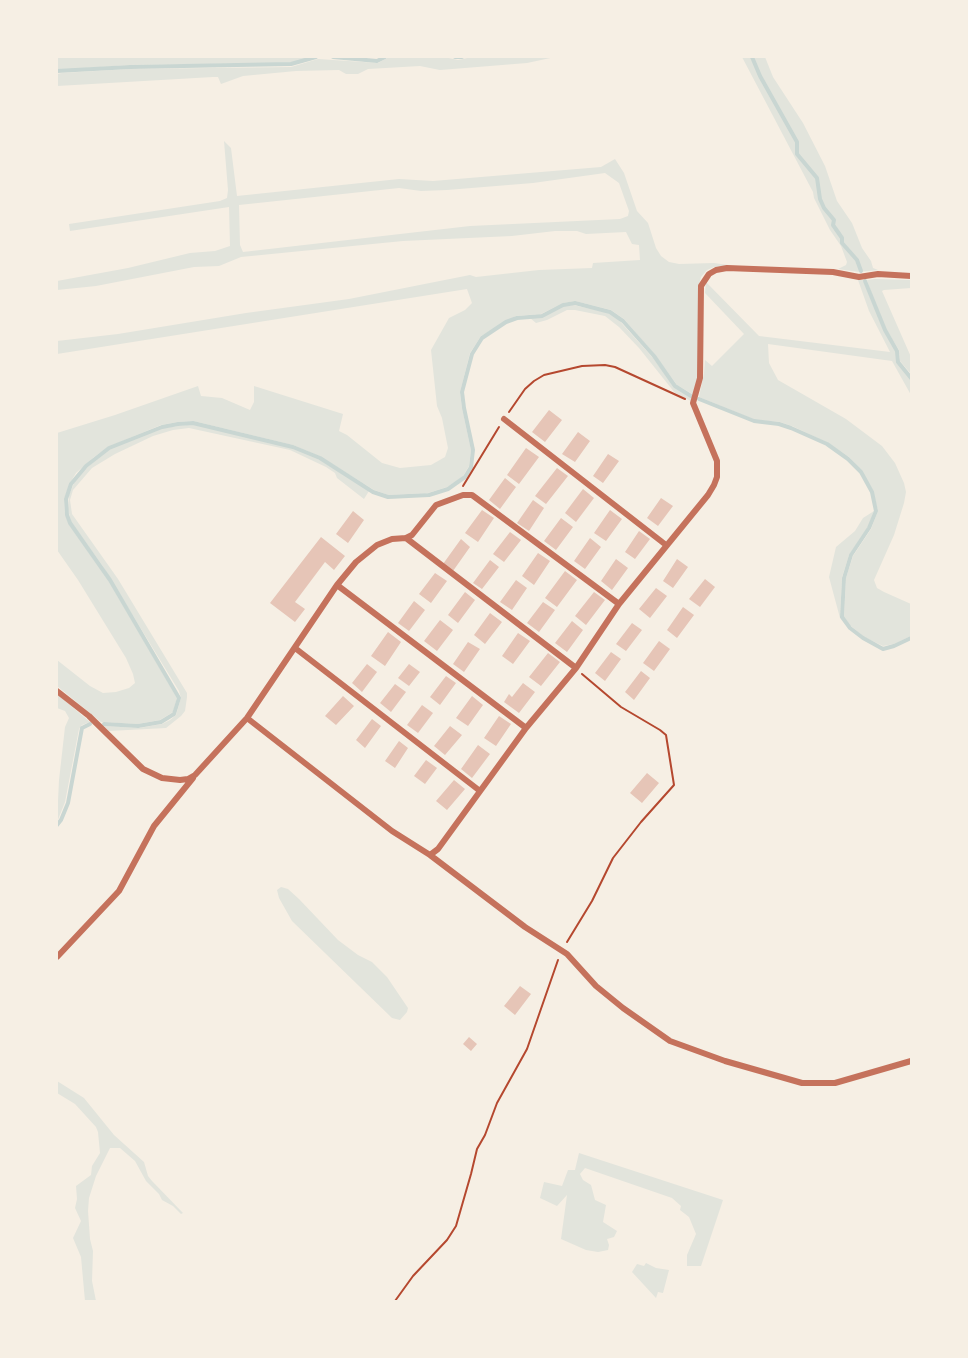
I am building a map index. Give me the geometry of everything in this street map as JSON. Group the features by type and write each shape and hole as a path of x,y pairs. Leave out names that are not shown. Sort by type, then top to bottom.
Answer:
{"street":[{"path":"430,855 438,849 526,728 576,668 619,604 708,495 717,477 717,460 693,403 700,378 702,286 709,274 727,268 833,272 859,277 878,274 911,276"},
{"path":"504,419 666,545"},
{"path":"57,957 119,891 154,826 195,775 247,718 337,585 368,551 392,538 406,538 412,535 436,504 454,497 472,495 619,604"},
{"path":"406,538 576,668"},
{"path":"337,585 526,728"},
{"path":"295,648 480,791"},
{"path":"57,691 88,716 143,769 153,775 171,780 188,779 195,775"},
{"path":"247,718 376,819 430,855 525,927 562,951 596,986 648,1027 670,1041 735,1064 802,1083 835,1083 911,1061"}],"path":[{"path":"454,497 525,389 544,375 582,366 605,365 615,367 693,403"},
{"path":"395,1301 413,1276 447,1240 456,1226 477,1149 497,1103 527,1050 562,951 592,901 613,858 674,785 666,735 621,707 576,668"}],"shaded area":[{"path":"57,57 311,57 290,63 129,65 57,70"},
{"path":"389,57 444,57 458,60 472,57 555,57 527,63 440,70 420,66 368,69 358,74 346,74 339,70 296,71 243,76 221,84 218,77 213,77 57,86 57,74 62,73 129,69 291,67 318,59 378,63"},
{"path":"742,57 765,57 773,77 803,123 825,166 837,201 852,223 873,268 878,270 859,272 838,269 847,262 841,246 830,230 813,192"},
{"path":"224,141 231,148 237,196 399,179 433,181 601,167 615,159 624,173 637,211 648,223 661,256 669,262 679,264 714,263 735,266 714,267 707,270 701,277 698,376 694,395 677,385 624,319 611,310 575,301 563,303 541,314 516,316 481,336 470,353 460,392 471,450 469,466 456,482 428,493 388,495 374,490 321,457 293,445 193,421 161,425 108,447 94,457 76,473 70,483 64,499 65,515 109,581 177,698 173,712 160,720 138,724 101,722 57,686 57,660 90,686 103,693 129,688 135,683 126,658 57,550 57,433 198,386 201,396 222,398 250,410 254,402 254,386 343,414 339,431 382,463 400,468 431,465 445,457 448,448 437,406 431,350 449,318 465,310 472,303 467,289 57,354 57,341 349,299 470,275 476,277 539,270 592,268 593,263 640,260 639,245 632,244 626,232 586,234 577,231 555,231 512,236 403,241 241,257 219,266 194,267 96,286 57,290 57,281 128,268 190,253 215,251 230,246 229,207 70,231 69,224 220,201 227,198","holes":["605,173 619,183 629,211 628,216 620,219 470,226 243,252 240,245 239,205 399,188 421,191 533,183"]},
{"path":"858,280 863,280 884,331 896,351 897,362 911,381 911,395 892,361 768,344 769,363 778,380 846,419 882,446 895,463 904,483 906,492 904,503 894,535 874,580 877,588 911,604 911,636 894,644 883,646 864,637 844,617 846,578 853,556 871,529 878,511 873,491 862,471 849,457 828,443 792,426 780,422 755,420 699,397 705,360 712,366 744,334 705,293 706,282 759,336 890,352 869,311"},
{"path":"867,280 911,280 911,288 882,291 911,357 911,374 900,361 899,350 886,329 871,292"},
{"path":"573,305 606,312 617,318 653,358 675,387 692,398 691,401 675,393 639,348 605,316 567,310 536,323 530,318 542,317 564,306"},
{"path":"195,424 293,447 319,459 369,491 364,499 326,467 290,450 189,428 153,436 92,468 73,490 70,500 72,514 118,579 187,693 185,711 166,728 109,731 104,726 139,728 162,724 176,715 181,698 179,691 102,565 71,522 68,509 69,495 77,476 109,449 162,428"},
{"path":"874,511 868,527 849,555 842,577 840,618 829,577 836,547 855,531 863,518"},
{"path":"57,694 90,722 79,729 65,802 57,822 65,727 69,718 65,711 57,708"},
{"path":"281,887 288,889 299,899 338,940 372,962 387,977 408,1008 400,1020 392,1018 292,921 279,898 277,890"},
{"path":"57,1081 84,1098 114,1135 144,1162 148,1176 183,1213 181,1214 162,1200 146,1181 135,1161 120,1148 110,1148 96,1176 89,1198 90,1239 93,1251 92,1281 96,1301 85,1301 81,1257 73,1238 81,1221 75,1208 76,1186 91,1175 92,1166 100,1153 98,1132 75,1104 57,1093"},
{"path":"579,1153 723,1200 701,1266 687,1266 687,1255 696,1234 689,1217 680,1210 681,1206 672,1198 585,1168 580,1174 583,1180 591,1185 595,1200 606,1205 603,1222 617,1231 614,1237 607,1239 608,1250 598,1252 586,1250 561,1239 567,1195 557,1206 540,1198 544,1182 562,1186 568,1170 575,1170"},
{"path":"646,1263 656,1268 669,1270 663,1293 658,1292 656,1298 632,1272 637,1264 644,1266"}],"building":[{"path":"549,410 562,420 545,442 532,432"},
{"path":"578,432 590,441 575,462 562,454"},
{"path":"526,448 539,457 519,484 507,475"},
{"path":"608,454 619,461 603,483 593,476"},
{"path":"557,468 568,476 546,504 535,496"},
{"path":"505,478 516,487 500,509 489,500"},
{"path":"583,489 594,498 576,522 565,513"},
{"path":"661,498 673,506 658,526 647,518"},
{"path":"533,500 544,508 529,531 517,523"},
{"path":"482,510 494,518 478,542 465,533"},
{"path":"610,510 622,519 606,541 594,533"},
{"path":"353,511 364,520 348,543 336,534"},
{"path":"561,518 573,527 556,550 544,541"},
{"path":"639,531 650,539 635,559 625,552"},
{"path":"510,532 521,540 504,562 493,554"},
{"path":"321,537 345,556 334,570 325,562 295,602 305,609 295,622 270,603"},
{"path":"590,538 601,547 585,569 574,561"},
{"path":"461,539 470,547 453,571 443,564"},
{"path":"538,553 550,561 534,585 522,576"},
{"path":"616,559 628,568 612,590 601,581"},
{"path":"677,559 688,567 673,588 663,581"},
{"path":"490,560 499,567 482,589 473,583"},
{"path":"565,571 577,580 557,607 545,598"},
{"path":"435,573 447,581 431,603 419,594"},
{"path":"705,579 715,587 700,607 689,599"},
{"path":"516,580 527,588 512,610 500,602"},
{"path":"656,588 667,596 650,618 639,609"},
{"path":"465,592 475,600 458,623 448,615"},
{"path":"594,592 605,600 586,625 575,616"},
{"path":"414,601 425,610 409,631 398,623"},
{"path":"543,602 555,610 539,632 527,623"},
{"path":"683,607 694,615 677,638 667,630"},
{"path":"490,613 502,622 485,644 474,635"},
{"path":"440,620 453,630 437,651 424,641"},
{"path":"572,621 583,630 567,652 555,643"},
{"path":"632,623 642,630 626,651 616,644"},
{"path":"388,632 401,642 385,666 371,656"},
{"path":"518,633 530,641 513,664 502,656"},
{"path":"659,641 670,649 654,671 643,663"},
{"path":"468,642 480,649 464,672 453,664"},
{"path":"611,652 621,659 605,681 595,673"},
{"path":"548,653 560,662 541,686 529,677"},
{"path":"367,664 377,672 362,692 352,683"},
{"path":"409,664 420,672 409,686 398,678"},
{"path":"641,671 650,678 634,700 625,692"},
{"path":"446,676 456,683 440,705 430,697"},
{"path":"523,683 535,692 519,713 504,702 509,694 512,697"},
{"path":"395,684 406,692 391,712 380,703"},
{"path":"343,696 354,706 336,725 325,716"},
{"path":"472,696 483,705 468,726 456,718"},
{"path":"422,705 433,713 418,733 407,725"},
{"path":"499,716 511,724 496,746 484,738"},
{"path":"372,719 381,726 365,748 356,740"},
{"path":"450,726 462,735 445,755 434,746"},
{"path":"399,741 408,748 395,768 385,761"},
{"path":"478,745 490,754 472,778 461,769"},
{"path":"426,760 437,768 425,784 414,776"},
{"path":"647,773 659,783 642,803 630,793"},
{"path":"454,780 465,789 447,810 436,801"},
{"path":"520,986 531,994 515,1015 504,1006"},
{"path":"469,1037 477,1044 471,1051 463,1044"}],"waterway":[{"path":"57,71 130,67 291,64 316,57"},
{"path":"333,57 377,61 385,57"},
{"path":"455,57 462,57"},
{"path":"752,57 760,76 797,142 797,154 817,178 820,199 824,208 834,220 833,225 842,238 842,243 857,260 861,271"},
{"path":"865,281 885,330 897,351 898,362 911,378"},
{"path":"104,724 138,726 161,722 174,714 179,698 110,580 70,523 67,515 66,499 71,484 86,466 109,448 162,427 193,423 293,447 320,458 373,492 388,497 429,495 448,489 465,477 471,467 473,450 462,392 472,354 482,338 506,322 517,318 542,316 563,305 575,303 610,312 623,321 654,356 675,386 691,396"},
{"path":"699,399 754,421 791,428 827,444 861,472 872,492 876,511 869,528 851,555 844,578 842,617 850,628 883,649 911,638"},
{"path":"57,825 68,803 82,728 90,724"}]}
